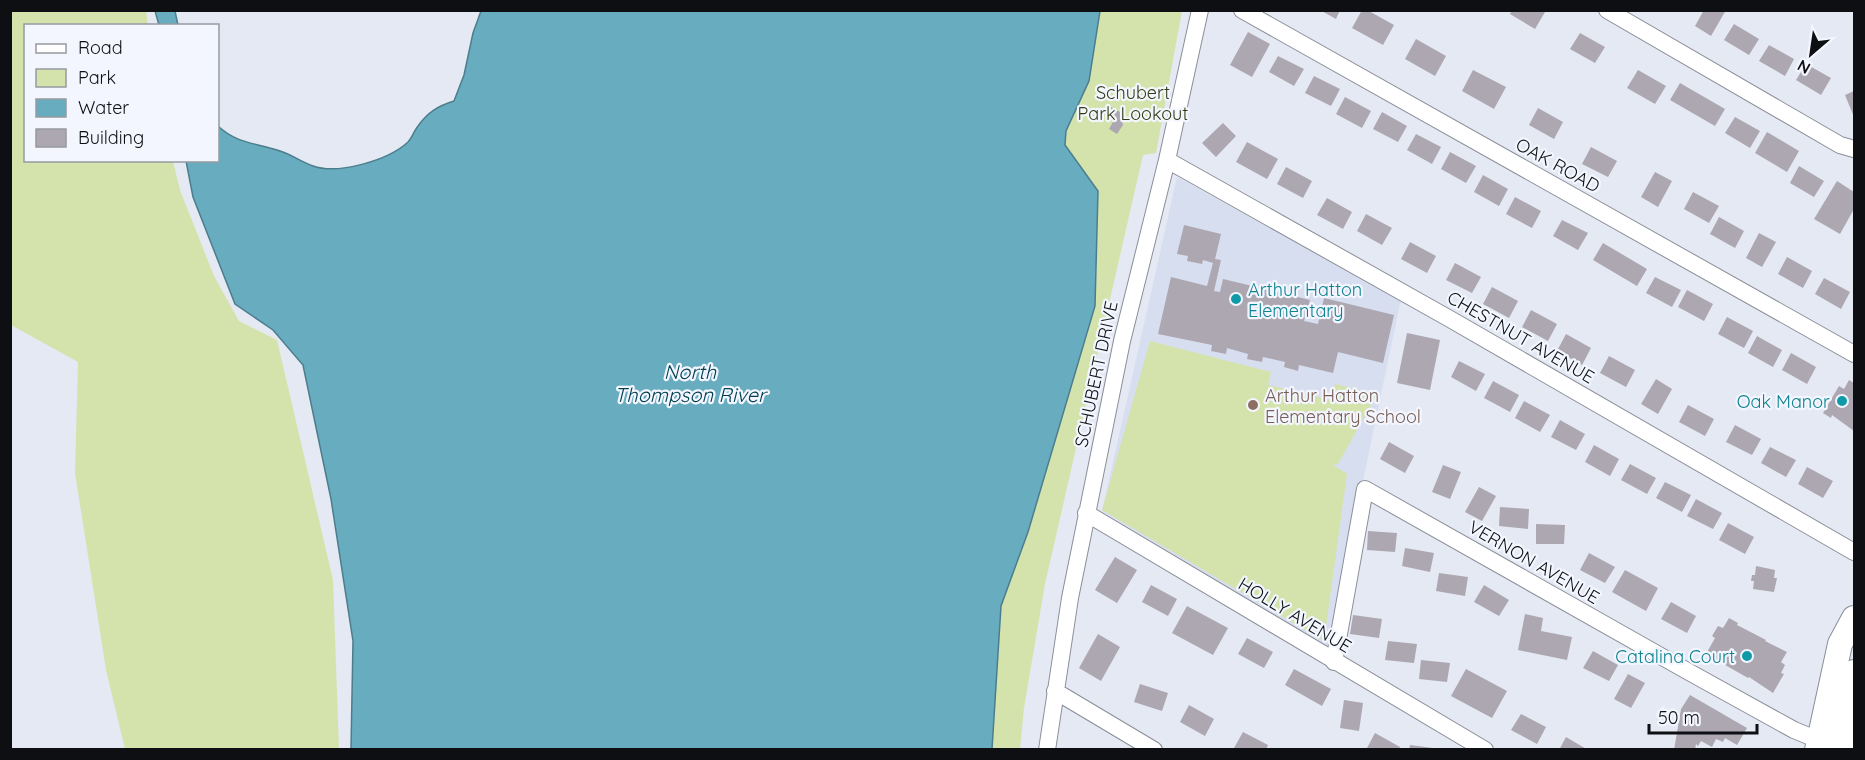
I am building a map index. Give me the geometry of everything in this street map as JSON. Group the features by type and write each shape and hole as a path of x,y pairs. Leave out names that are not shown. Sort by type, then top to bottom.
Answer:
{"main road":[{"path":"1830,747 1840,644 1854,618"},
{"path":"1830,747 1854,672"}],"street":[{"name":"SCHUBERT DRIVE","path":"1047,750 1086,513 1122,341 1167,160 1200,10"},
{"name":"OAK ROAD","path":"1242,10 1854,354"},
{"path":"1606,10 1840,145 1854,149"},
{"name":"CHESTNUT AVENUE","path":"1167,160 1460,324 1854,552"},
{"name":"VERNON AVENUE","path":"1334,662 1365,489 1680,667 1794,730 1830,747"},
{"name":"HOLLY AVENUE","path":"1086,513 1485,750"},
{"path":"1055,691 1154,750"}],"shaded area":[{"name":"Arthur Hatton Elementary School","path":"1177,177 1401,299 1328,648 1102,511"}],"green space":[{"path":"11,10 146,11 148,24 24,24 24,162 173,162 180,190 214,276 239,321 277,340 333,580 339,749 125,749 106,670 75,473 78,362 11,325"},
{"name":"Schubert Park Lookout","path":"1100,11 1182,11 1156,153 1143,155 1045,584 1024,708 1020,749 992,750 1001,606 1028,532 1047,466 1098,191 1065,146 1066,131 1089,81"},
{"path":"1150,341 1271,372 1268,385 1331,400 1335,384 1377,394 1338,464 1333,465 1347,474 1324,641 1102,510"}],"water":[{"path":"155,11 175,11 178,24 159,24"},
{"name":"North Thompson River","path":"481,11 1100,11 1089,81 1066,131 1065,145 1098,191 1095,306 1028,532 1001,606 992,749 351,749 353,641 331,499 303,365 273,330 235,304 193,197 186,162 219,162 219,127 240,140 280,151 313,166 323,168 349,167 389,155 408,142 430,113 454,101 464,75 473,33"}],"building":[{"path":"1320,10 1340,10 1336,19"},
{"path":"1362,10 1367,10 1394,25 1383,45 1352,28"},
{"path":"1512,10 1542,10 1545,12 1535,29 1510,14"},
{"path":"1704,10 1726,10 1711,36 1695,26"},
{"path":"1734,24 1759,39 1749,55 1724,40"},
{"path":"1248,32 1270,44 1252,77 1230,65"},
{"path":"1580,33 1605,47 1595,63 1570,49"},
{"path":"1416,39 1446,56 1435,76 1405,59"},
{"path":"1769,45 1794,59 1785,76 1759,61"},
{"path":"1278,56 1304,69 1294,86 1269,72"},
{"path":"1806,64 1831,78 1821,95 1796,80"},
{"path":"1473,70 1506,87 1494,109 1462,91"},
{"path":"1638,70 1666,86 1655,104 1627,88"},
{"path":"1314,76 1340,89 1331,106 1305,93"},
{"path":"1680,83 1725,109 1715,126 1670,100"},
{"path":"1854,91 1854,117 1845,95"},
{"path":"1345,97 1371,111 1362,128 1336,114"},
{"path":"1111,107 1120,112 1123,125 1117,134 1109,129 1114,120 1106,115"},
{"path":"1538,108 1563,122 1554,139 1529,125"},
{"path":"1382,112 1407,126 1398,142 1373,129"},
{"path":"1735,117 1760,131 1750,148 1725,133"},
{"path":"1223,123 1236,136 1216,157 1202,143"},
{"path":"1767,132 1799,151 1787,172 1755,153"},
{"path":"1416,134 1441,147 1432,164 1407,150"},
{"path":"1247,142 1278,159 1267,179 1236,162"},
{"path":"1591,147 1617,161 1608,177 1582,164"},
{"path":"1450,152 1476,166 1466,183 1441,169"},
{"path":"1799,166 1824,181 1814,197 1790,183"},
{"path":"1286,167 1312,181 1303,198 1277,184"},
{"path":"1655,172 1672,181 1658,207 1641,197"},
{"path":"1483,175 1508,189 1499,206 1474,192"},
{"path":"1837,181 1854,192 1854,209 1840,234 1814,219"},
{"path":"1693,192 1719,206 1709,223 1684,209"},
{"path":"1515,197 1541,211 1532,228 1506,214"},
{"path":"1327,198 1352,212 1343,229 1317,215"},
{"path":"1366,214 1392,228 1382,245 1357,231"},
{"path":"1719,217 1744,231 1735,248 1710,234"},
{"path":"1562,220 1588,233 1578,250 1553,236"},
{"name":"Arthur Hatton Elementary","path":"1184,225 1221,234 1215,259 1221,260 1214,291 1220,292 1223,279 1310,300 1304,321 1318,324 1324,298 1394,315 1383,363 1338,352 1333,373 1299,365 1298,371 1284,367 1285,362 1263,357 1262,362 1247,359 1248,354 1227,348 1226,354 1211,351 1212,345 1158,334 1171,277 1207,286 1213,263 1203,260 1202,264 1187,261 1188,256 1177,254"},
{"path":"1759,233 1776,242 1762,267 1746,258"},
{"path":"1410,242 1436,256 1427,273 1401,259"},
{"path":"1603,243 1647,269 1637,286 1593,260"},
{"path":"1787,257 1812,271 1803,288 1778,274"},
{"path":"1455,263 1481,277 1472,293 1446,280"},
{"path":"1655,277 1681,290 1672,307 1646,293"},
{"path":"1824,278 1850,292 1841,309 1815,294"},
{"path":"1492,287 1518,301 1509,318 1483,304"},
{"path":"1687,290 1713,304 1704,321 1678,307"},
{"path":"1531,310 1557,324 1548,341 1522,327"},
{"path":"1727,317 1753,331 1744,348 1718,334"},
{"path":"1407,333 1440,340 1430,390 1397,383"},
{"path":"1566,334 1591,348 1582,365 1557,351"},
{"path":"1757,336 1782,350 1773,367 1748,353"},
{"path":"1791,353 1816,367 1807,384 1782,370"},
{"path":"1609,356 1635,370 1626,387 1600,373"},
{"path":"1459,361 1485,374 1476,391 1451,377"},
{"path":"1656,379 1672,389 1658,414 1641,404"},
{"name":"Oak Manor","path":"1849,380 1854,383 1854,431 1832,415 1831,418 1823,413 1839,386 1844,389"},
{"path":"1493,381 1519,395 1510,412 1484,398"},
{"path":"1524,401 1550,415 1540,432 1515,418"},
{"path":"1688,405 1714,419 1705,436 1679,422"},
{"path":"1560,420 1585,434 1576,450 1551,437"},
{"path":"1735,425 1761,439 1752,455 1726,442"},
{"path":"1389,442 1414,456 1405,473 1380,459"},
{"path":"1594,445 1619,459 1610,476 1585,462"},
{"path":"1770,447 1796,460 1786,477 1761,463"},
{"path":"1630,464 1656,478 1647,494 1621,480"},
{"path":"1443,465 1461,472 1450,499 1432,492"},
{"path":"1807,467 1833,481 1823,498 1798,484"},
{"path":"1665,482 1691,495 1682,512 1656,498"},
{"path":"1479,487 1496,496 1482,521 1465,512"},
{"path":"1696,499 1722,513 1713,529 1687,516"},
{"path":"1500,507 1529,509 1528,529 1499,526"},
{"path":"1728,523 1754,537 1745,554 1719,540"},
{"path":"1536,524 1565,525 1564,544 1536,544"},
{"path":"1368,531 1397,533 1395,552 1367,550"},
{"path":"1405,548 1434,553 1430,572 1402,566"},
{"path":"1589,553 1615,567 1605,583 1580,570"},
{"path":"1115,557 1137,570 1117,603 1095,590"},
{"path":"1756,566 1775,570 1774,578 1777,578 1774,592 1753,589 1754,581 1751,581 1752,575 1755,575"},
{"path":"1625,570 1658,588 1646,611 1612,592"},
{"path":"1439,573 1468,577 1465,596 1436,591"},
{"path":"1151,585 1177,599 1168,616 1142,602"},
{"path":"1484,585 1509,600 1499,616 1474,602"},
{"path":"1671,602 1696,616 1687,633 1661,619"},
{"path":"1187,606 1228,628 1213,655 1172,633"},
{"path":"1525,614 1543,618 1541,631 1572,637 1567,660 1518,650"},
{"path":"1353,615 1382,619 1379,638 1350,634"},
{"name":"Catalina Court","path":"1729,618 1738,623 1737,625 1787,652 1781,662 1785,665 1781,673 1784,674 1773,693 1706,654 1715,638 1712,636 1718,626 1723,628"},
{"path":"1098,634 1120,647 1101,681 1079,668"},
{"path":"1247,638 1273,652 1264,668 1238,654"},
{"path":"1388,641 1417,644 1414,663 1385,660"},
{"path":"1593,651 1618,665 1609,681 1583,668"},
{"path":"1421,660 1450,663 1447,682 1419,679"},
{"path":"1294,669 1331,689 1322,706 1285,685"},
{"path":"1466,669 1507,691 1492,718 1451,696"},
{"path":"1628,674 1645,683 1631,708 1614,699"},
{"path":"1140,684 1168,693 1162,711 1134,702"},
{"path":"1690,695 1747,728 1737,745 1725,738 1723,742 1716,739 1712,747 1701,741 1698,746 1696,744 1695,750 1674,750 1681,709"},
{"path":"1344,700 1363,703 1359,731 1340,728"},
{"path":"1189,705 1214,719 1205,736 1180,722"},
{"path":"1521,714 1546,727 1537,744 1511,730"},
{"path":"1243,732 1268,745 1266,750 1234,748"},
{"path":"1375,733 1400,747 1399,750 1366,750"},
{"path":"1566,737 1588,750 1559,750"},
{"path":"1410,745 1433,748 1433,750 1409,750"}],"place":[{"name":"Arthur Hatton Elementary","path":"1236,299"},
{"name":"Oak Manor","path":"1842,401"},
{"name":"Arthur Hatton Elementary School","path":"1253,405"},
{"name":"Catalina Court","path":"1747,656"}]}
